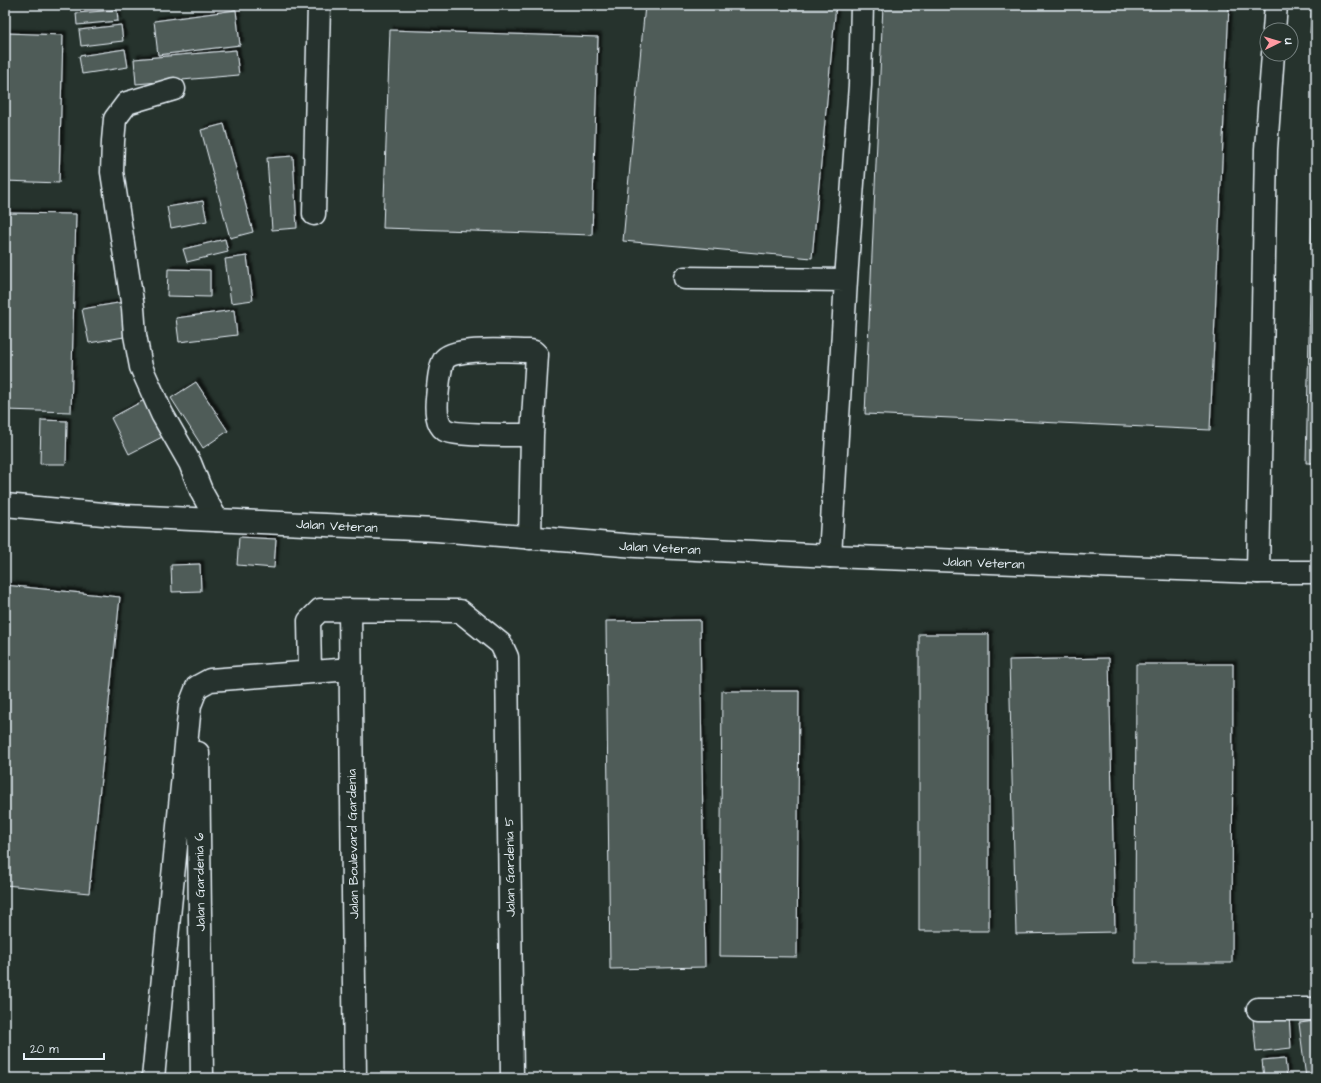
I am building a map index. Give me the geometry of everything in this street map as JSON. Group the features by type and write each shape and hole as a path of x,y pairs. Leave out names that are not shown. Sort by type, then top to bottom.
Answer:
{"street":[{"path":"314,214 319,5"},
{"path":"830,556 846,280 860,85 862,5"},
{"path":"1275,22 1276,5"},
{"path":"1258,572 1266,148 1272,62"},
{"path":"174,89 127,103 115,120 112,172 133,308 135,335 141,367 162,414 190,463 202,493 217,520"},
{"path":"685,278 846,280"},
{"path":"530,538 532,435 537,355 534,352 467,351 452,354 444,359 438,383 436,408 440,425 446,430 462,433 532,435"},
{"name":"Jalan Veteran","path":"5,505 125,516 436,530 644,546 830,556 1258,572 1316,572"},
{"path":"310,672 309,621 320,610 350,610"},
{"name":"Jalan Gardenia 5","path":"350,610 460,611 501,644 507,657 512,1078"},
{"name":"Jalan Boulevard Gardenia","path":"350,610 355,1078"},
{"path":"153,1078 190,706 197,687 210,680 350,669"},
{"name":"Jalan Gardenia 6","path":"197,687 202,1078"},
{"path":"1258,1009 1316,1009"}],"building":[{"path":"645,5 836,5 812,258 623,241"},
{"path":"883,5 1229,5 1210,430 865,414"},
{"path":"1312,5 1316,5 1316,33 1310,33"},
{"path":"117,10 118,21 77,25 76,13"},
{"path":"236,10 240,45 158,55 154,21"},
{"path":"121,25 123,41 81,46 79,30"},
{"path":"390,30 598,37 592,235 383,228"},
{"path":"5,33 63,35 59,183 5,181"},
{"path":"125,49 128,67 82,74 79,56"},
{"path":"236,50 239,75 136,84 134,59"},
{"path":"1315,83 1316,463 1306,463"},
{"path":"224,124 253,232 230,238 201,130"},
{"path":"293,156 297,228 272,230 267,158"},
{"path":"203,201 207,221 171,228 167,207"},
{"path":"5,213 76,214 71,412 5,410"},
{"path":"225,239 228,252 187,262 183,249"},
{"path":"247,256 253,300 231,303 225,259"},
{"path":"168,269 210,270 210,297 167,296"},
{"path":"124,302 130,336 89,343 82,309"},
{"path":"234,310 237,335 179,342 176,318"},
{"path":"196,382 228,431 203,448 171,398"},
{"path":"150,397 170,433 129,454 111,418"},
{"path":"41,420 67,421 66,464 40,464"},
{"path":"239,537 276,539 274,568 237,565"},
{"path":"200,564 201,591 172,592 171,565"},
{"path":"5,585 120,597 89,893 5,885"},
{"path":"700,620 705,967 610,969 606,621"},
{"path":"919,634 989,634 989,931 919,931"},
{"path":"1109,658 1115,932 1016,934 1009,660"},
{"path":"1136,664 1233,664 1232,963 1135,963"},
{"path":"722,691 799,691 797,957 720,956"},
{"path":"1289,1015 1291,1048 1256,1052 1253,1019"},
{"path":"1316,1021 1316,1078 1306,1078 1299,1023"},
{"path":"1285,1058 1287,1078 1264,1078 1262,1060"}]}
